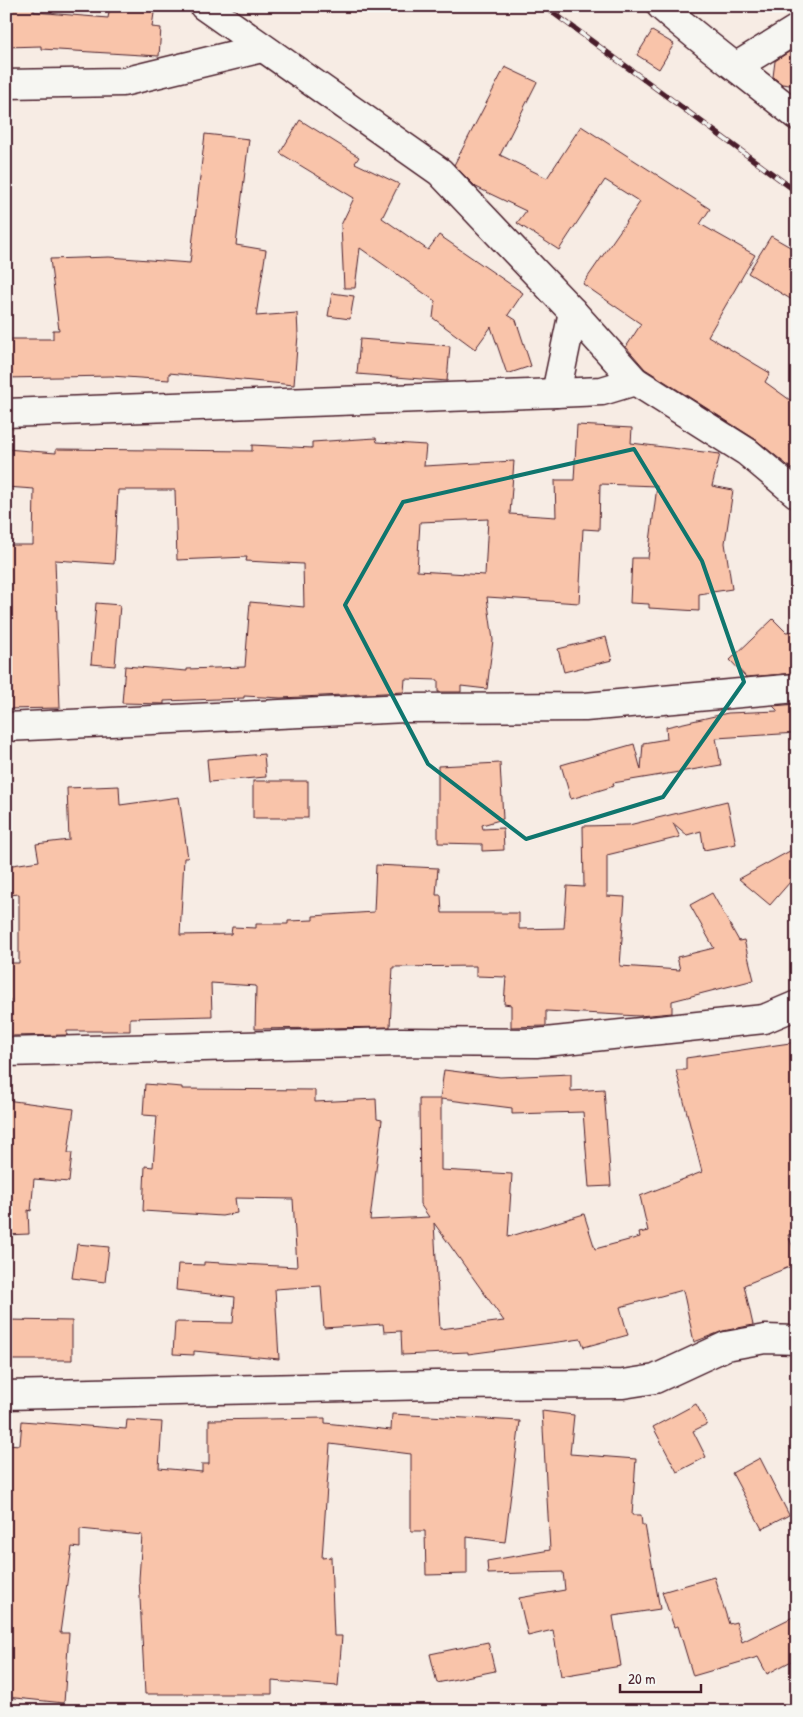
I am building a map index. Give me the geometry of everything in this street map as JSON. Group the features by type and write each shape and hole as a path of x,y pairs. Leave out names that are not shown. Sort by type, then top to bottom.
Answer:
{"street":[{"path":"204,6 440,172 574,312 635,381 747,452 797,494"},
{"path":"661,6 698,39 737,66 797,116"},
{"path":"737,66 797,30"},
{"path":"6,84 123,82 262,48"},
{"path":"556,393 574,312"},
{"path":"6,413 602,391 635,381"},
{"path":"6,727 406,708 585,707 797,688"},
{"path":"6,1052 390,1042 536,1044 764,1019 797,1005"},
{"path":"6,1395 436,1385 623,1384 655,1379 726,1346 765,1339 797,1340"}],"highlighted area":[{"path":"634,449 702,561 744,682 663,797 526,839 428,764 345,605 403,502"}],"building":[{"path":"110,6 155,6 152,27 161,28 159,56 41,49 41,46 6,47 6,7 34,7 34,12 108,18"},
{"path":"652,31 674,44 659,69 637,55"},
{"path":"795,48 797,86 782,84 773,77 775,61"},
{"path":"505,67 537,82 500,155 547,178 581,126 710,209 700,224 755,255 708,336 770,373 765,382 797,405 797,473 755,439 645,369 626,347 641,324 583,284 640,202 605,180 559,250 517,223 526,211 476,187 454,165"},
{"path":"300,120 359,157 355,163 399,184 382,218 428,250 439,235 523,293 508,315 516,320 531,366 507,374 491,327 475,349 433,318 435,301 360,248 355,288 344,288 341,225 354,198 280,153"},
{"path":"205,134 249,139 236,245 266,250 256,316 297,313 298,335 294,385 169,373 169,380 111,376 6,378 6,339 53,339 53,330 59,330 50,259 109,257 190,263"},
{"path":"771,236 797,251 797,303 748,273"},
{"path":"332,293 354,296 350,319 328,316"},
{"path":"360,339 450,346 447,381 357,374"},
{"path":"577,425 632,428 631,443 720,454 712,486 733,490 725,543 732,589 699,594 699,611 649,608 649,604 630,603 632,558 648,558 657,486 600,484 599,530 583,529 579,603 487,597 493,640 487,689 461,686 461,692 438,692 438,680 405,679 404,692 281,698 244,696 244,698 164,701 164,704 122,703 125,666 187,671 187,669 245,667 250,602 304,607 303,564 246,561 247,557 177,560 175,490 118,490 114,564 55,560 60,708 6,709 6,545 33,545 34,489 6,487 6,449 56,453 56,449 252,451 252,445 312,448 312,442 376,438 377,442 426,445 424,466 514,461 510,514 556,517 555,480 574,480","holes":["488,519 485,575 417,571 420,522"]},
{"path":"96,603 120,605 115,666 91,664"},
{"path":"773,619 786,632 797,631 797,673 746,677 730,660"},
{"path":"606,637 612,660 564,672 558,649"},
{"path":"797,704 797,733 716,738 721,765 613,783 614,786 571,799 561,765 634,744 641,770 643,743 667,739 666,727 728,713 778,711 773,706"},
{"path":"264,754 266,777 209,782 207,759"},
{"path":"500,763 503,819 482,825 483,829 503,828 504,850 482,851 482,844 438,843 438,766"},
{"path":"253,781 308,781 308,818 253,818"},
{"path":"119,786 120,805 179,797 188,858 184,858 180,935 231,934 232,927 256,928 256,924 288,924 288,921 313,920 313,916 374,912 376,865 438,868 436,895 441,895 442,913 519,913 519,929 564,928 567,886 584,887 583,826 629,825 727,801 736,844 704,850 701,831 687,835 673,823 680,837 607,855 607,896 625,897 620,966 680,970 677,957 714,948 690,905 712,893 739,941 744,940 754,980 672,1001 672,1013 639,1016 546,1011 546,1026 511,1027 511,1005 504,1004 506,977 476,976 476,966 393,967 390,1027 255,1029 256,986 211,983 212,1016 130,1018 130,1031 67,1031 67,1035 10,1036 10,999 6,999 7,963 19,963 19,894 9,895 6,866 39,861 36,844 69,840 67,788"},
{"path":"797,847 797,874 770,905 739,879"},
{"path":"797,1042 797,1233 788,1235 797,1257 797,1264 744,1285 753,1325 723,1331 694,1342 683,1290 620,1307 628,1335 584,1347 581,1339 468,1354 468,1352 402,1355 401,1331 384,1332 383,1324 324,1328 321,1286 275,1289 279,1359 194,1351 194,1355 173,1354 175,1322 233,1323 235,1297 176,1290 178,1264 204,1265 204,1262 297,1267 293,1199 235,1198 237,1213 222,1216 143,1211 145,1166 153,1167 157,1116 143,1115 145,1084 182,1087 182,1089 315,1090 315,1102 376,1099 377,1119 382,1120 370,1220 429,1217 420,1204 419,1099 440,1099 444,1070 500,1077 571,1074 571,1091 604,1089 611,1186 589,1187 583,1112 512,1114 512,1108 441,1099 441,1170 512,1174 508,1237 584,1214 595,1249 640,1237 639,1233 648,1231 640,1196 702,1172 676,1070 686,1070 686,1058","holes":["434,1223 504,1321 440,1329"]},
{"path":"6,1100 74,1109 68,1153 72,1153 69,1182 34,1179 31,1211 28,1210 29,1234 6,1235"},
{"path":"77,1244 109,1247 105,1282 72,1278"},
{"path":"6,1320 72,1321 72,1360 6,1360"},
{"path":"696,1404 707,1424 693,1431 706,1457 677,1472 653,1427"},
{"path":"542,1411 574,1415 570,1454 636,1459 632,1515 641,1515 642,1525 645,1525 660,1609 613,1616 621,1666 561,1676 553,1630 528,1636 519,1598 565,1590 563,1572 488,1574 487,1561 550,1550"},
{"path":"392,1414 520,1421 505,1542 467,1537 467,1574 426,1575 425,1531 411,1531 411,1454 330,1444 322,1558 331,1557 334,1636 342,1636 338,1686 272,1681 272,1694 145,1694 139,1579 142,1535 80,1529 80,1548 72,1547 60,1633 69,1633 64,1703 6,1697 6,1444 20,1445 22,1421 126,1429 127,1420 162,1422 159,1468 202,1472 202,1464 209,1464 209,1420 325,1418 325,1423 391,1430"},
{"path":"760,1458 789,1515 762,1529 732,1473"},
{"path":"714,1577 729,1624 736,1622 742,1642 797,1615 797,1658 767,1674 758,1657 693,1676 678,1626 674,1627 662,1592"},
{"path":"488,1642 495,1671 437,1683 430,1654"}],"railway":[{"path":"544,6 797,192"}]}
